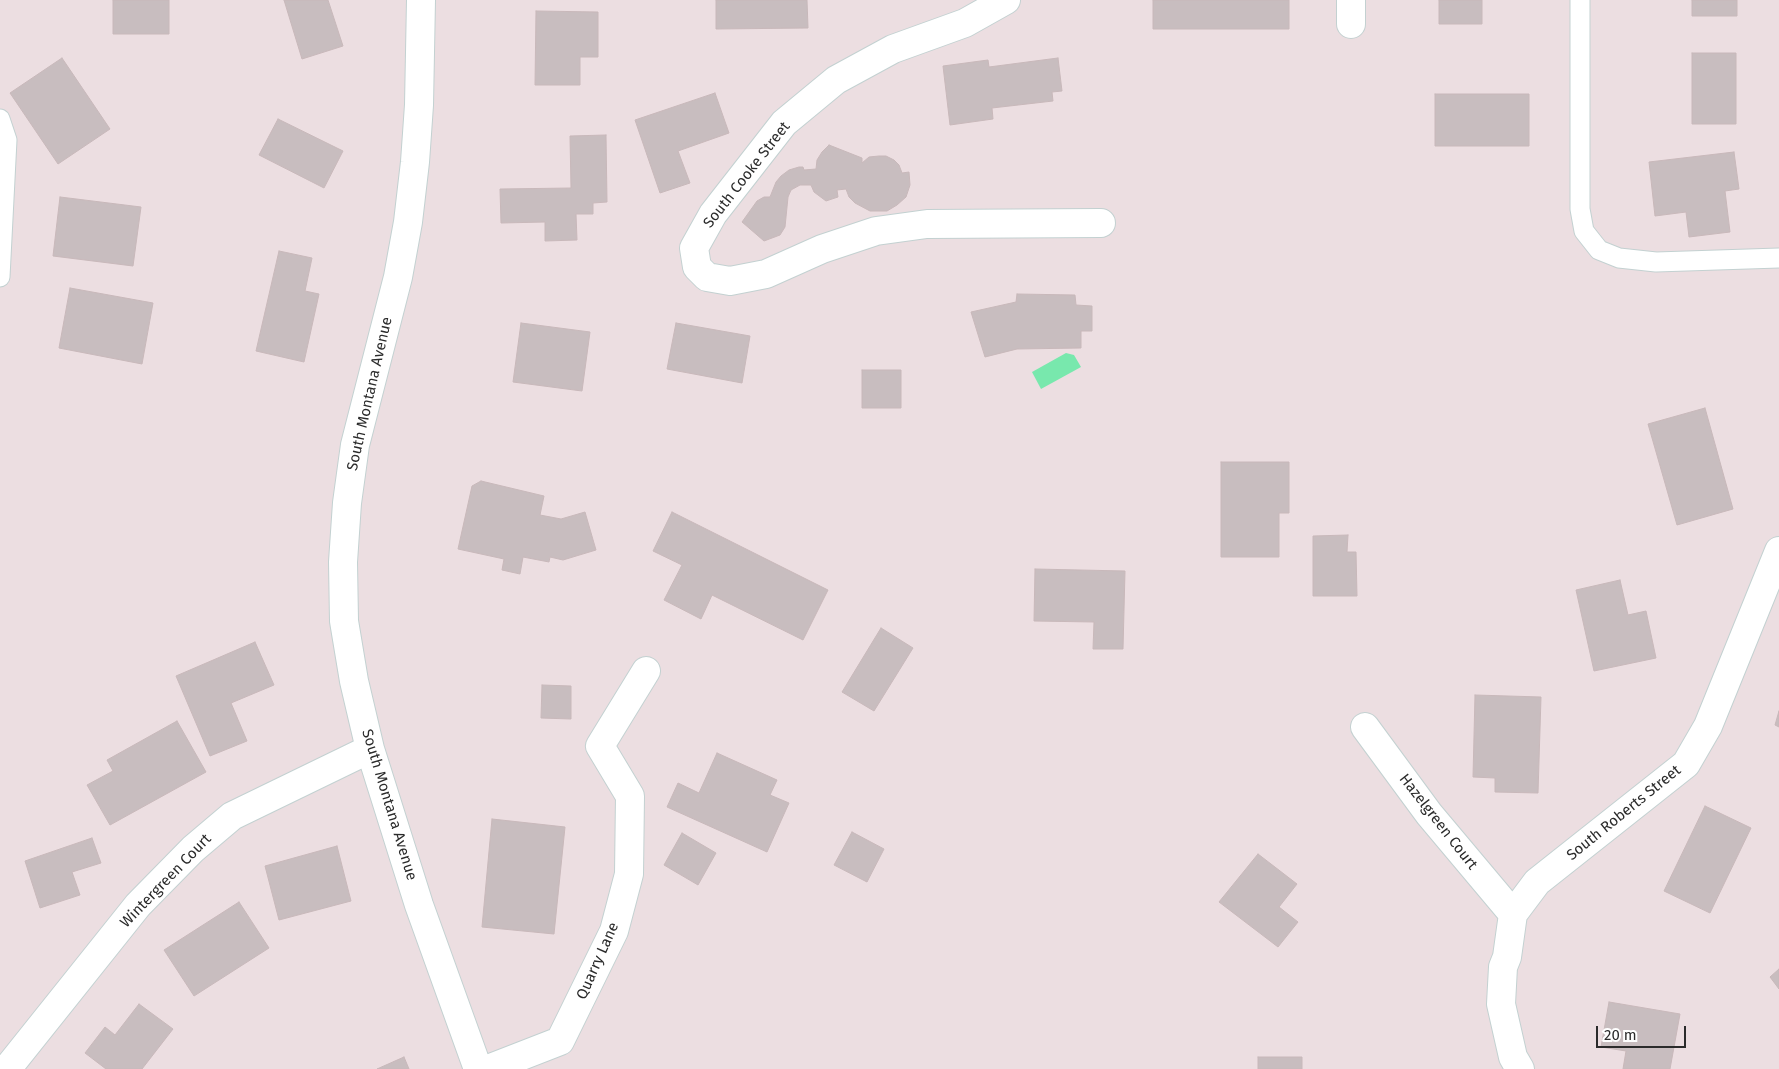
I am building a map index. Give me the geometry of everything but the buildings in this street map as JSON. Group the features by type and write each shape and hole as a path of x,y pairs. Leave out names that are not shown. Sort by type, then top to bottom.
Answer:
{"street":[{"name":"South Montana Avenue","path":"422,0 419,105 408,222 398,278 355,445 347,503 343,562 344,622 354,681 370,748 420,905 478,1069"},
{"name":"South Cooke Street","path":"1006,0 964,23 893,50 836,80 784,123 713,214 694,248 697,267 706,278 730,281 766,274 822,249 876,231 927,224 1101,223"},
{"name":"South Roberts Street","path":"1520,1069 1513,1057 1501,1004 1503,966 1507,957 1513,914 1537,882 1686,764 1708,726 1779,552"},
{"name":"Quarry Lane","path":"488,1069 560,1041 614,931 629,874 630,796 600,746 646,671"},
{"name":"Hazelgreen Court","path":"1365,727 1429,814 1513,914"},
{"name":"Wintergreen Court","path":"7,1069 138,905 193,849 232,816 370,748"}],"lane":[{"path":"1580,0 1580,209 1584,231 1599,250 1619,258 1656,262 1779,258"},
{"path":"0,119 7,140 0,277"}],"shaded area":[{"path":"1066,353 1074,355 1081,367 1041,389 1032,372"}]}
